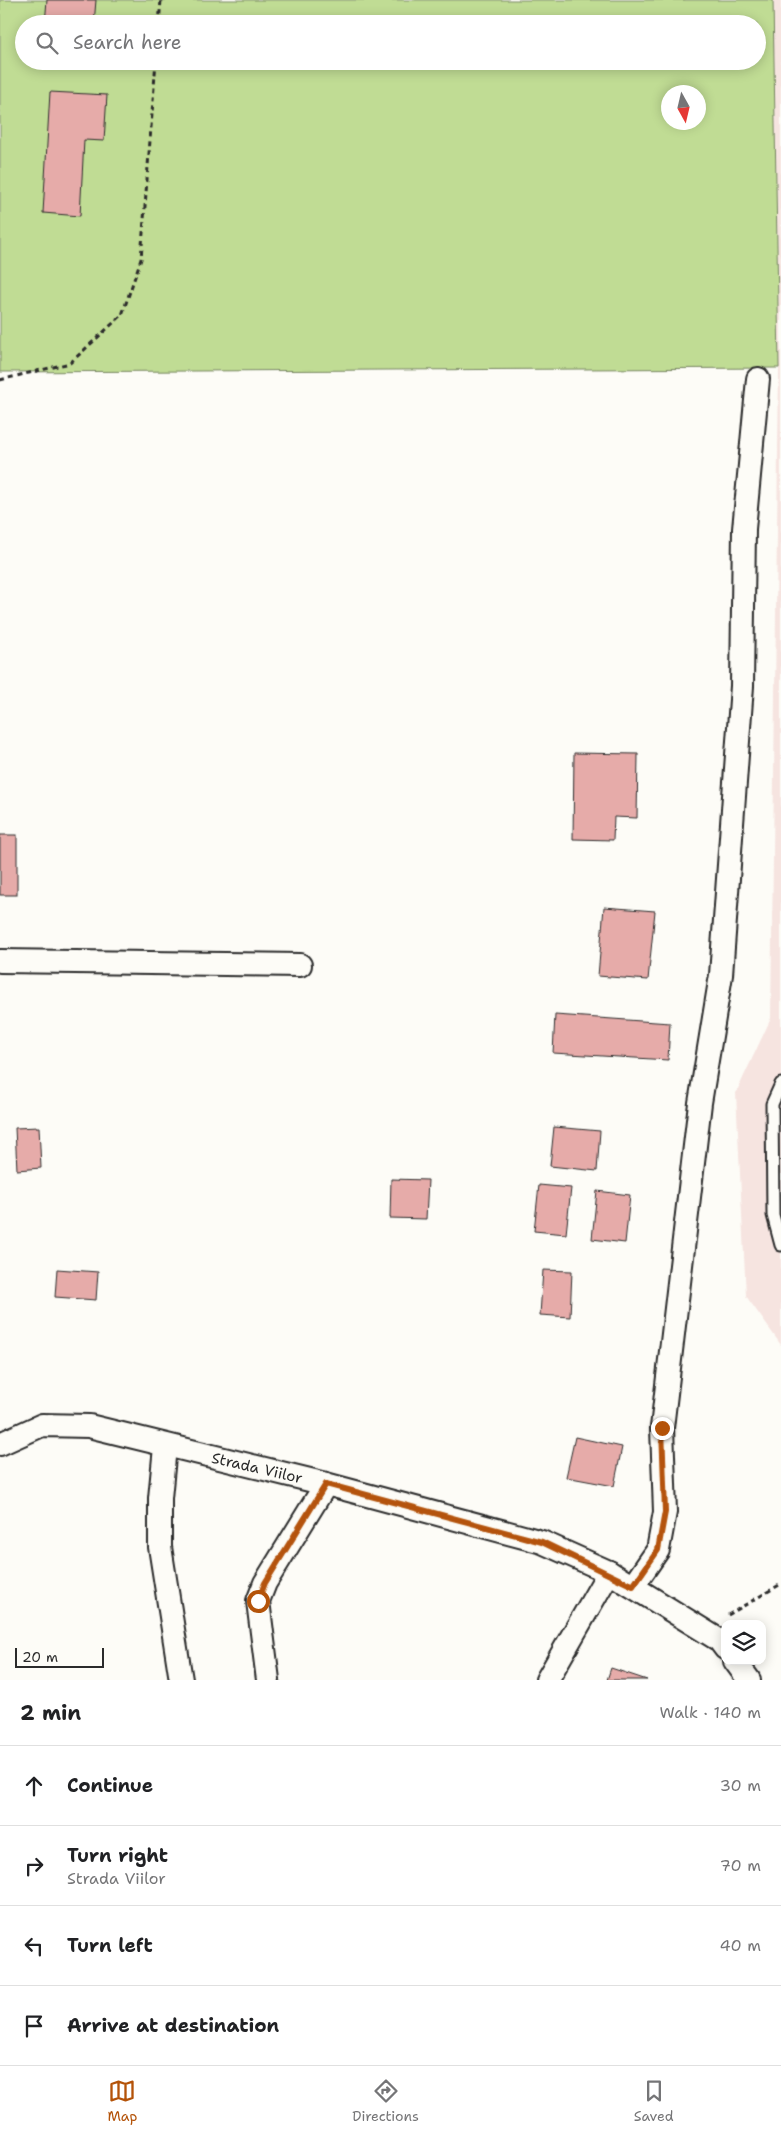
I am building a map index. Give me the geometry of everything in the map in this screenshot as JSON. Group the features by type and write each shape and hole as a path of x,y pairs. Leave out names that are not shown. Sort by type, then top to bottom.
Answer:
{"street":[{"path":"633,1586 658,1550 665,1512 662,1428 700,1103 721,975 742,686 744,528 758,379"},
{"path":"0,961 300,965"},
{"name":"Strada Viilor","path":"1,1440 42,1425 89,1426 326,1484 542,1542 610,1572 721,1643"},
{"path":"165,1446 160,1498 160,1547 181,1680"},
{"path":"268,1680 258,1601 265,1583 326,1484"},
{"path":"547,1680 610,1572"},
{"path":"738,1665 749,1680"}],"lane":[{"path":"781,1084 772,1104 772,1114 773,1216 781,1245"}],"path":[{"path":"160,15 161,0"},
{"path":"0,380 70,363 122,314 141,259 155,70"},
{"path":"702,1630 781,1584"}],"shaded area":[{"path":"773,0 781,0 781,1345 746,1296 736,1093 771,1018 779,368"}],"green space":[{"path":"0,0 773,0 779,368 0,372"}],"building":[{"path":"47,0 96,0 95,15 46,15"},
{"path":"50,92 107,95 104,141 84,140 80,216 43,213"},
{"path":"574,753 638,754 637,818 614,817 613,840 573,839"},
{"path":"0,835 17,835 17,895 0,895"},
{"path":"604,907 655,911 648,980 598,976"},
{"path":"555,1015 670,1023 668,1060 553,1053"},
{"path":"39,1127 41,1168 17,1170 15,1128"},
{"path":"554,1127 600,1131 597,1171 550,1166"},
{"path":"391,1179 428,1180 426,1219 390,1218"},
{"path":"539,1185 571,1188 566,1234 534,1231"},
{"path":"597,1191 630,1195 625,1243 592,1239"},
{"path":"57,1269 98,1272 96,1300 55,1297"},
{"path":"543,1270 572,1271 570,1317 540,1315"},
{"path":"575,1437 622,1447 614,1486 566,1477"},
{"path":"611,1668 647,1680 607,1680"}],"route":[{"path":"258,1601 265,1583 326,1484 542,1542 610,1572 633,1586 658,1550 665,1512 662,1428"}]}
